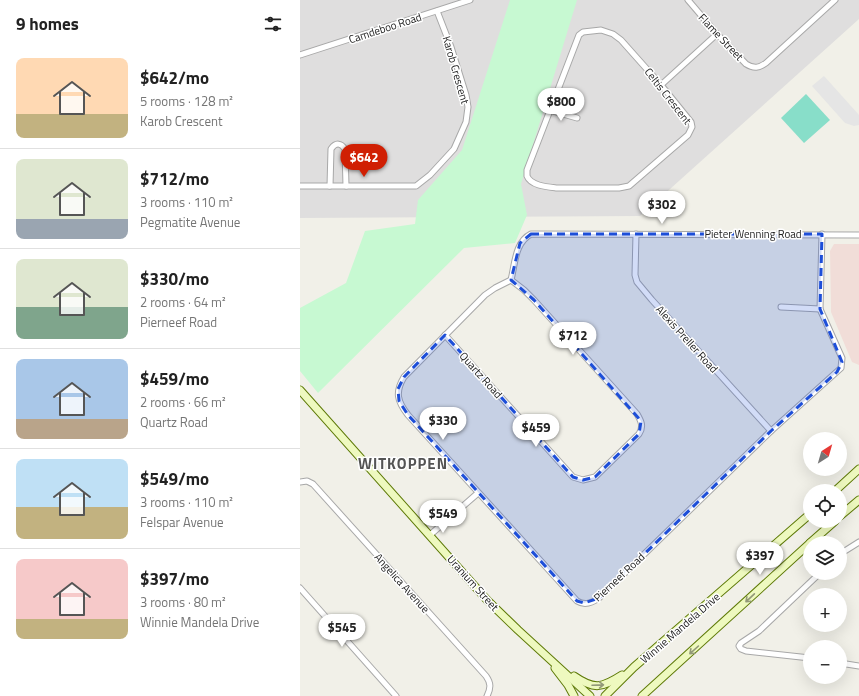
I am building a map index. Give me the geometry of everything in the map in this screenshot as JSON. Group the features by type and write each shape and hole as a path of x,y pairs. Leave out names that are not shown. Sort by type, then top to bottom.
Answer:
{"main road":[{"name":"Uranium Street","path":"300,390 492,605 590,696"},
{"path":"843,484 859,469"},
{"path":"847,510 859,500"},
{"name":"Winnie Mandela Drive","path":"605,696 634,667 803,520"},
{"path":"818,536 827,528"},
{"path":"642,696 803,549"},
{"path":"543,653 568,685 574,696"},
{"path":"552,661 583,682 594,686 606,685 634,667"},
{"path":"649,696 653,686"}],"street":[{"name":"Camdeboo Road","path":"300,56 470,0"},
{"name":"Flame Street","path":"688,0 717,34 746,64 750,67 759,68 835,0"},
{"name":"Karob Crescent","path":"300,186 416,186 421,184 454,149 466,122 468,107 453,54 437,11"},
{"name":"Celtis Crescent","path":"602,30 613,34 621,40 692,122 692,127 688,135 635,182 624,187 557,188 536,184 528,180 527,170 549,110 579,35 583,32 602,30"},
{"path":"661,85 717,34"},
{"path":"549,110 577,118"},
{"path":"330,186 331,149 337,143 345,149 346,186"},
{"name":"Pieter Wenning Road","path":"511,280 520,243 526,236 531,234 859,235"},
{"name":"Alexis Preller Road","path":"636,234 635,275 637,282 771,431"},
{"name":"Pierneef Road","path":"511,280 490,290 404,377 398,389 399,401 406,412 478,493 577,601 588,604 599,598 771,431 841,368 842,358 820,309 822,234"},
{"name":"Quartz Road","path":"445,335 573,477 577,479 589,480 594,477 638,434 641,430 642,424 637,414 534,300 511,280"},
{"path":"781,307 820,309"},
{"name":"Angelica Avenue","path":"300,482 307,480 313,484 486,676 490,686 487,696"},
{"path":"430,535 478,493"},
{"path":"847,550 859,542"},
{"path":"803,657 746,651 741,649 739,646 759,631 813,580"},
{"path":"300,588 396,696"},
{"path":"847,664 859,666"}],"highlighted area":[{"path":"531,234 822,234 820,309 842,362 837,372 771,431 599,598 584,603 577,601 408,415 399,401 398,389 404,377 445,335 573,477 583,480 595,477 639,434 641,421 534,300 511,280 520,243"}],"shaded area":[{"path":"300,0 859,0 859,19 640,216 300,218"},
{"path":"824,76 859,115 859,125 854,126 845,123 812,86"},
{"path":"834,244 859,244 859,365 852,362 831,312 830,251"}],"green space":[{"path":"510,0 577,0 521,184 527,215 515,243 464,248 318,393 300,371 300,308 346,283 365,231 415,224 418,200 462,150"},
{"path":"806,94 830,120 804,143 781,118"}],"district":[{"name":"WITKOPPEN","path":"403,463"}]}
